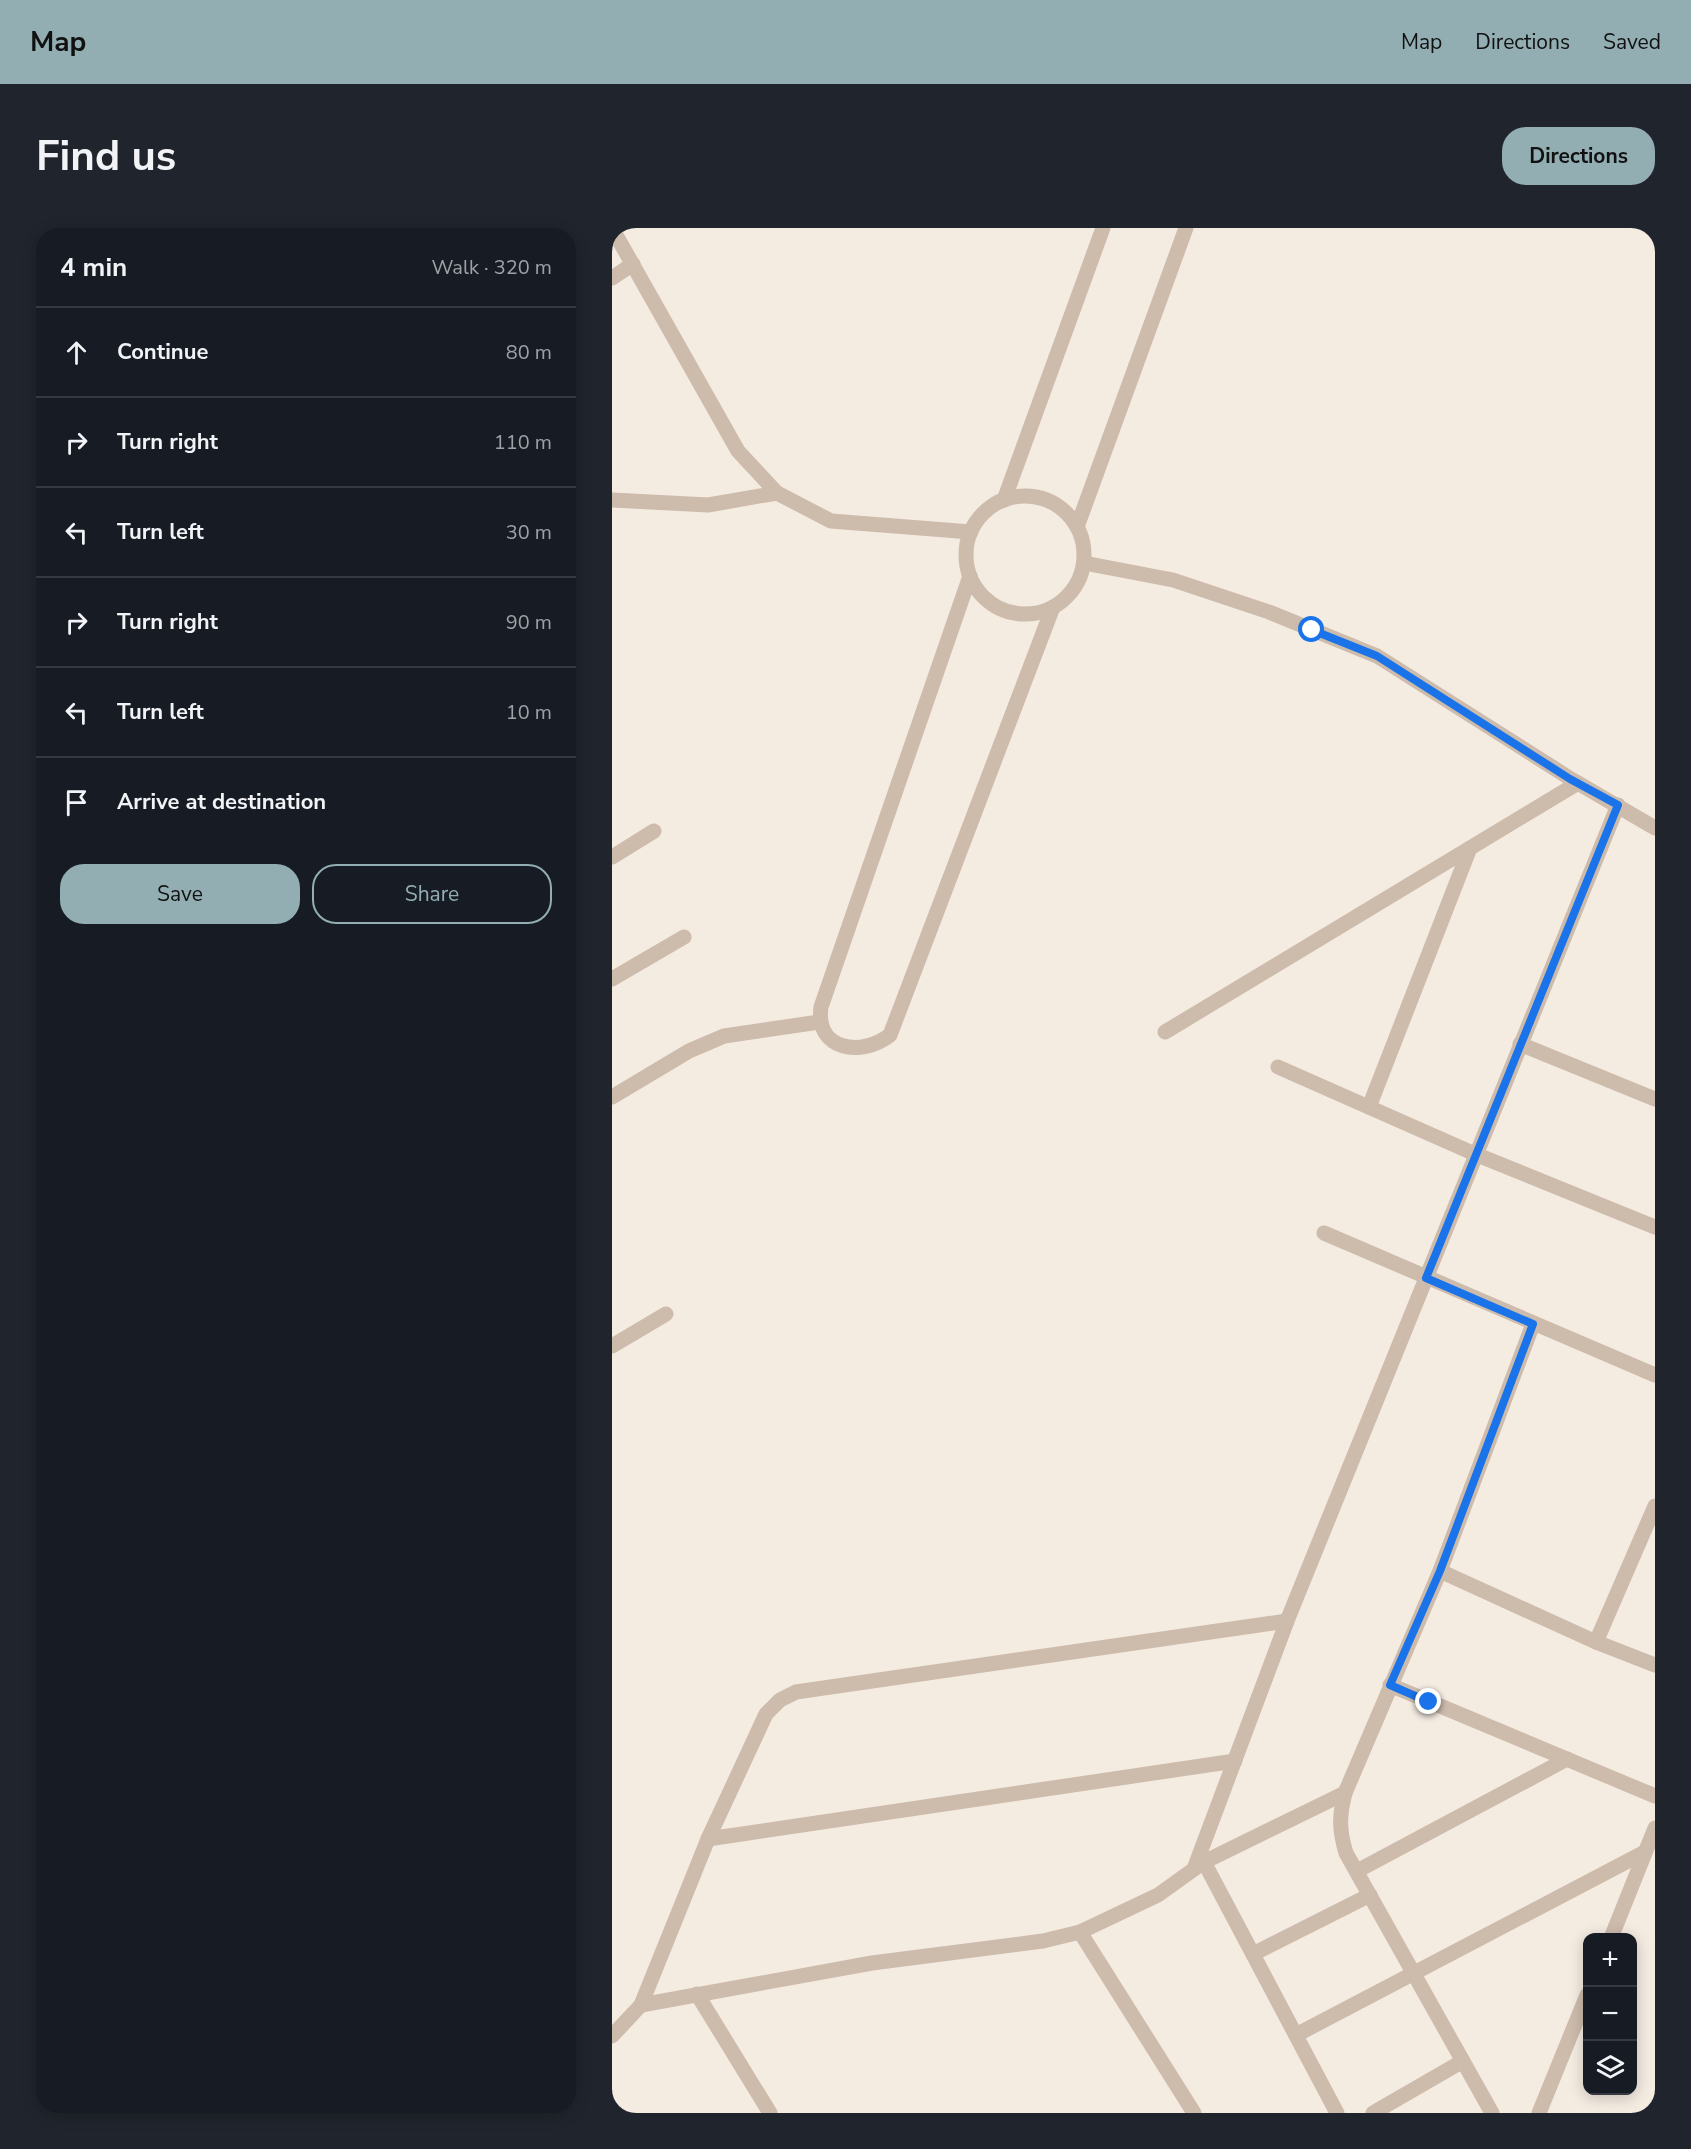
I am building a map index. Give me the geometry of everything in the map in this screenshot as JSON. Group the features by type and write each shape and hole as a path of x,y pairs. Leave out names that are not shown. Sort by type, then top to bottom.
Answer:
{"street":[{"path":"612,228 738,451 777,493 831,521 971,532"},
{"path":"1004,500 1103,228"},
{"path":"1077,527 1186,228"},
{"path":"612,278 633,264"},
{"path":"612,500 708,505 777,493"},
{"path":"1027,497 1050,502 1066,512 1077,527 1083,544 1084,563 1079,581 1068,596 1053,607 1036,614 1017,614 999,609 977,590 966,562 971,532 979,519 1004,500 1027,497"},
{"path":"1084,563 1173,580 1269,612 1377,656 1578,783 1655,828"},
{"path":"970,576 821,1007 819,1022 823,1032 831,1040 845,1046 861,1048 877,1045 890,1035 1053,607"},
{"path":"1165,1032 1578,783"},
{"path":"1337,2113 1253,1954 1199,1865 1234,1761 1287,1621 1618,805"},
{"path":"612,857 654,831"},
{"path":"1369,1107 1470,848"},
{"path":"612,979 684,937"},
{"path":"612,1097 689,1052 724,1036 819,1022"},
{"path":"1520,1044 1655,1099"},
{"path":"1278,1067 1475,1154 1655,1227"},
{"path":"1324,1233 1655,1375"},
{"path":"612,1346 666,1314"},
{"path":"1492,2113 1357,1871 1339,1831 1339,1815 1345,1793 1440,1571 1533,1324"},
{"path":"1596,1642 1655,1506"},
{"path":"1440,1571 1596,1642 1655,1665"},
{"path":"612,2036 641,2006 708,1839 766,1714 780,1700 796,1692 1287,1621"},
{"path":"1390,1685 1655,1796"},
{"path":"1357,1871 1567,1759"},
{"path":"708,1839 1234,1761"},
{"path":"641,2006 872,1963 1043,1941 1080,1932 1158,1895 1199,1865 1345,1793"},
{"path":"1613,1933 1655,1828"},
{"path":"1296,2035 1645,1852"},
{"path":"1253,1954 1370,1895"},
{"path":"1080,1932 1194,2113"},
{"path":"697,1994 770,2113"},
{"path":"1539,2113 1583,2005"},
{"path":"1373,2113 1463,2061"}],"route":[{"path":"1312,630 1377,656 1570,779 1618,805 1426,1278 1533,1324 1440,1571 1390,1685 1429,1702"}]}
